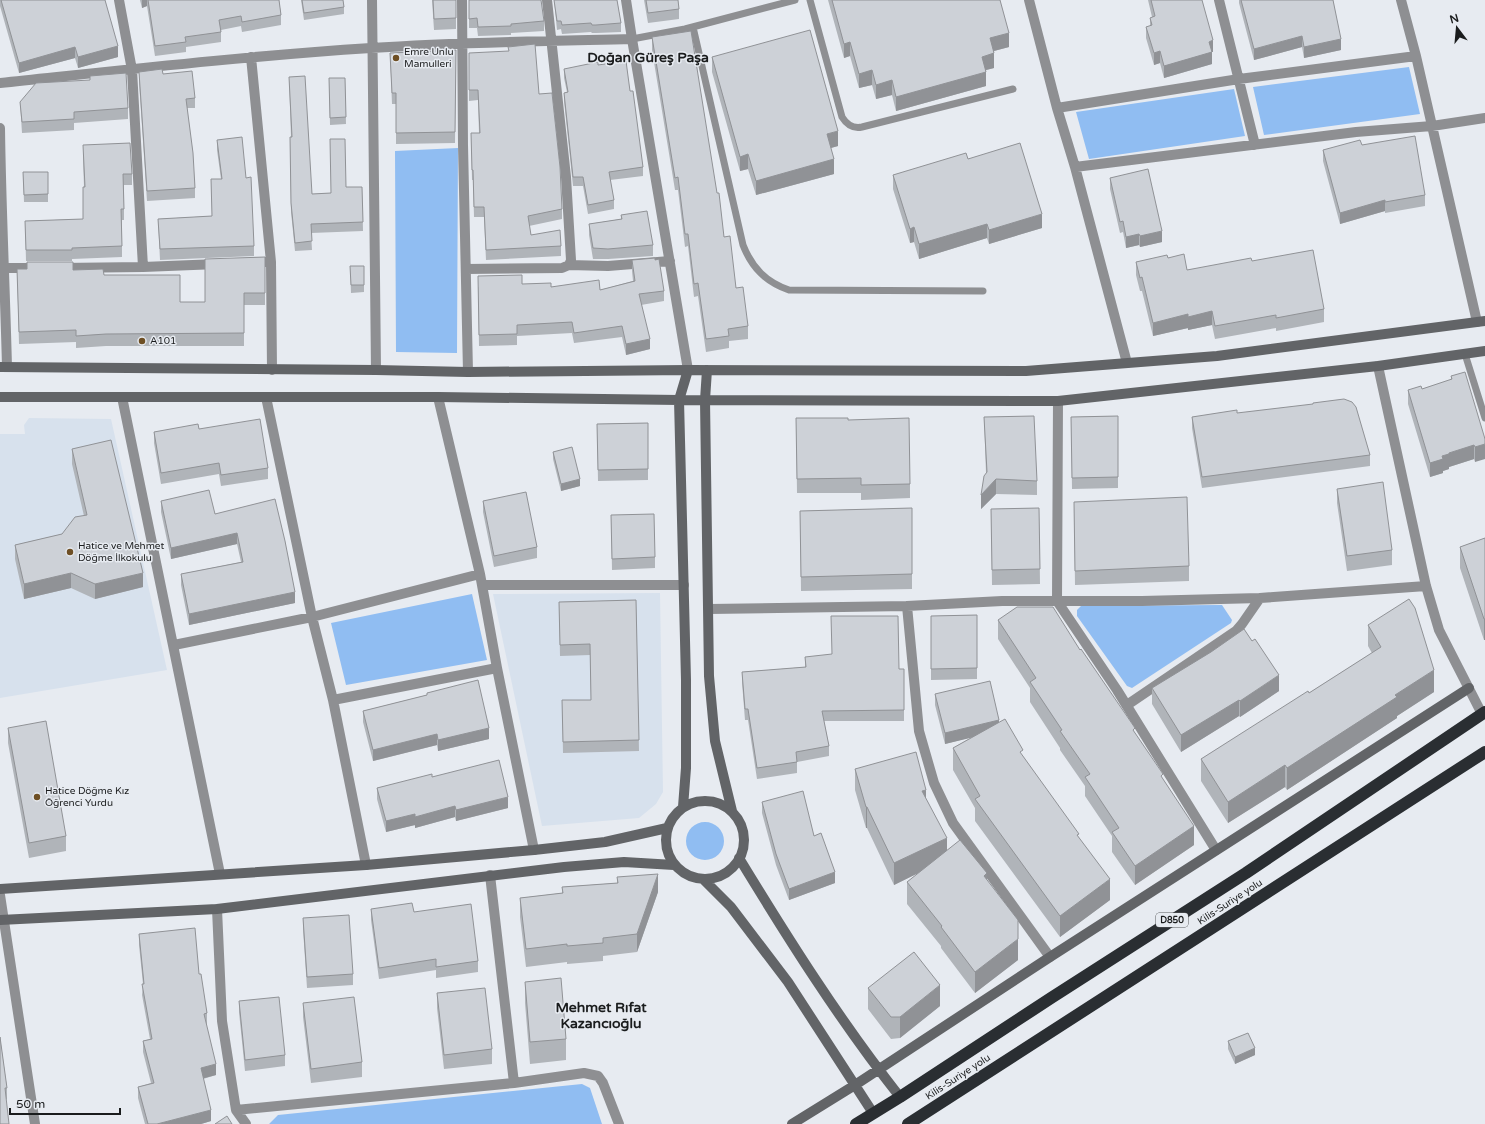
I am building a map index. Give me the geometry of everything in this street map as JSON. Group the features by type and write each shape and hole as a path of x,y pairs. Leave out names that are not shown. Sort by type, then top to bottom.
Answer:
{"highway":[{"name":"D850","path":"856,1124 1246,873 1484,713"},
{"name":"Kilis-Suriye yolu","path":"908,1124 1485,752"}],"street":[{"path":"119,0 132,70 143,267"},
{"path":"372,0 376,370"},
{"path":"462,0 464,43 464,145 468,372"},
{"path":"547,0 566,177 571,260 569,265"},
{"path":"626,0 688,370 679,400 684,585 686,768 683,807"},
{"path":"1029,0 1127,363"},
{"path":"1219,0 1255,145"},
{"path":"0,128 4,268 4,367 468,372 688,370 1026,371 1218,356 1481,322 1401,0"},
{"path":"0,83 251,57 373,48 464,43 632,39"},
{"path":"1057,108 1239,80 1416,56"},
{"path":"251,57 271,262 272,370"},
{"path":"1075,167 1356,132 1432,126 1485,118"},
{"path":"466,269 562,268 569,265 608,266 670,261"},
{"path":"4,268 143,267 271,262"},
{"path":"0,397 266,396 679,400 1058,401 1378,366 1485,351"},
{"path":"1378,366 1426,586 1439,630 1469,688 1484,713"},
{"path":"707,370 705,400 709,676 715,741 732,811 739,821 743,833 743,846 739,858 733,867 724,874 714,878 703,879 692,877 682,872 674,864 668,853 665,841 667,828 673,816 683,807 695,802 708,800 721,804 732,811"},
{"path":"266,396 312,617 333,700 366,864"},
{"path":"122,397 220,874"},
{"path":"438,397 480,574 497,668 534,850"},
{"path":"1058,401 1057,601 1127,705 1216,850"},
{"path":"174,645 312,617 480,574"},
{"path":"482,585 684,585"},
{"path":"709,608 907,606 1002,601 1142,601 1260,598 1426,586"},
{"path":"1127,705 1236,631 1260,598"},
{"path":"907,606 919,731 934,782 953,823 1050,957"},
{"path":"333,700 497,668"},
{"path":"792,1124 855,1085 1050,957 1469,688"},
{"path":"0,889 366,864 534,850 605,842 667,828"},
{"path":"739,858 799,956 878,1069 900,1097"},
{"path":"2,920 217,909 564,867 624,862 674,864"},
{"path":"490,875 514,1083"},
{"path":"703,879 731,908 788,982 874,1113"},
{"path":"0,895 2,920 35,1124"},
{"path":"217,909 222,1021 236,1110 246,1124"},
{"path":"236,1110 514,1083 584,1073 598,1076 603,1083 619,1124"}],"lane":[{"path":"632,39 693,27 795,0"},
{"path":"810,0 842,117 845,122 853,127 862,128 1014,89"},
{"path":"693,27 743,245 750,261 763,276 771,282 789,290 983,291"},
{"path":"1465,354 1485,418"}],"shaded area":[{"path":"1409,67 1420,114 1264,135 1253,87"},
{"path":"1234,89 1245,136 1089,159 1076,112"},
{"path":"458,148 457,353 396,352 395,151"},
{"name":"Hatice ve Mehmet Döğme İlkokulu","path":"29,418 111,419 167,670 0,698 0,434 25,434 24,425"},
{"path":"660,593 663,792 656,804 639,818 542,826 493,594"},
{"path":"472,594 487,660 346,685 331,623"},
{"path":"1222,605 1232,620 1231,623 1132,688 1127,686 1077,616 1077,610 1081,606"},
{"path":"701,822 709,822 719,827 723,834 723,848 719,855 709,860 701,860 691,855 689,852 686,845 686,837 691,827 694,825"},
{"path":"582,1084 590,1088 602,1124 269,1124 278,1115"}],"building":[{"path":"1,0 105,0 118,46 78,57 75,47 19,63"},
{"path":"148,0 279,0 281,15 242,22 241,16 219,20 221,32 185,37 186,42 155,46"},
{"path":"302,0 343,0 344,7 304,13"},
{"path":"433,0 456,0 456,18 434,19"},
{"path":"469,0 541,0 544,21 511,24 511,26 478,27 477,18 469,19"},
{"path":"554,0 617,0 621,23 562,25 561,21 557,21"},
{"path":"646,0 678,0 679,9 648,13"},
{"path":"832,0 1000,0 1009,33 990,38 994,53 982,57 986,72 896,97 892,80 876,85 872,70 859,74 850,42 844,44"},
{"path":"1151,0 1202,0 1213,40 1209,42 1212,52 1164,66 1160,51 1154,53 1146,27 1152,25 1150,18 1155,16"},
{"path":"1241,0 1333,0 1341,39 1304,47 1302,36 1254,49"},
{"path":"810,30 838,131 827,134 834,159 756,181 748,154 740,157 712,57"},
{"path":"691,31 717,193 719,193 724,237 730,236 736,288 743,287 748,326 728,329 729,336 706,339 698,283 694,284 688,234 685,234 678,177 675,178 652,37"},
{"path":"535,44 539,94 552,93 560,167 562,209 528,216 531,235 560,230 561,246 486,250 484,207 474,207 471,133 480,133 478,90 469,90 469,53 509,51 508,47"},
{"path":"456,50 455,132 396,133 396,93 392,93 390,53"},
{"path":"626,61 630,91 633,91 643,167 609,172 614,200 588,205 583,177 573,177 564,93 568,92 564,69 598,62 598,65"},
{"path":"162,69 163,74 192,71 195,98 186,99 193,153 195,188 147,191 139,72"},
{"path":"126,73 128,108 74,112 74,119 22,122 20,102 36,83 90,80 90,76"},
{"path":"305,76 312,194 331,193 330,139 345,139 346,187 362,187 363,222 311,224 312,241 295,243 291,203 290,137 292,137 289,77"},
{"path":"329,78 345,78 346,117 330,118"},
{"path":"1415,136 1425,195 1385,202 1385,200 1340,213 1323,150 1360,140 1362,145"},
{"path":"242,137 246,178 251,177 254,246 160,249 158,219 212,216 211,179 222,179 217,140"},
{"path":"130,143 132,174 123,174 124,209 121,209 122,246 72,248 72,250 26,250 25,221 83,219 83,187 85,187 83,145"},
{"path":"1020,143 1042,214 989,230 987,224 919,244 914,227 910,229 893,175 966,153 968,159"},
{"path":"1148,169 1162,231 1140,236 1139,234 1126,237 1123,221 1120,222 1110,178"},
{"path":"23,172 48,172 48,194 24,195"},
{"path":"647,211 653,245 608,249 593,248 589,224 622,219 621,215"},
{"path":"1313,250 1324,309 1276,318 1276,315 1215,326 1212,311 1188,317 1188,314 1153,323 1142,277 1140,278 1136,262 1167,255 1168,258 1184,254 1187,270 1251,258 1252,261"},
{"path":"265,257 265,293 244,293 244,333 106,334 76,336 76,330 19,332 17,269 27,269 27,262 73,262 73,270 103,269 104,275 180,275 180,302 205,302 205,259"},
{"path":"655,258 655,260 659,259 664,291 639,294 650,339 626,344 622,326 574,333 572,322 517,325 517,334 479,335 478,276 522,275 522,284 551,283 551,287 599,280 600,290 635,281 632,260"},
{"path":"350,266 364,266 364,285 351,285"},
{"path":"1465,372 1485,439 1485,444 1475,447 1474,445 1449,453 1442,456 1443,459 1430,463 1408,390 1421,386 1422,389 1452,379 1451,376"},
{"path":"1344,399 1352,402 1356,407 1370,455 1202,477 1192,417 1237,410 1237,413"},
{"path":"1034,416 1037,481 996,479 981,495 984,476 987,472 984,417"},
{"path":"1118,416 1118,477 1072,478 1071,417"},
{"path":"796,418 848,418 848,420 909,418 910,484 861,485 861,478 797,479"},
{"path":"260,419 268,468 221,475 219,463 161,473 154,432 198,424 199,429"},
{"path":"648,423 648,469 598,470 597,424"},
{"path":"111,440 143,573 95,584 71,573 24,584 15,545 62,534 75,517 87,515 72,449"},
{"path":"572,447 580,479 561,484 553,452"},
{"path":"1383,482 1392,550 1347,556 1337,489"},
{"path":"209,490 215,514 275,499 295,592 189,614 181,574 243,562 237,533 171,548 161,501"},
{"path":"526,492 537,547 494,556 483,501"},
{"path":"1187,497 1189,566 1075,571 1074,502"},
{"path":"912,508 912,574 801,577 800,511"},
{"path":"1039,508 1040,569 992,570 991,509"},
{"path":"654,514 655,557 612,559 611,515"},
{"path":"1485,538 1485,619 1484,619 1460,547"},
{"path":"1409,599 1415,608 1434,670 1395,695 1397,697 1287,768 1285,765 1228,802 1201,759 1308,691 1309,693 1381,647 1368,625"},
{"path":"636,600 639,740 563,742 562,700 591,700 590,644 560,645 559,602"},
{"path":"1017,607 1053,607 1080,650 1081,649 1135,728 1133,730 1163,774 1161,776 1194,826 1135,866 1112,832 1119,828 1085,777 1090,774 1060,731 1062,730 1030,682 1036,678 998,620"},
{"path":"977,615 977,668 931,669 931,616"},
{"path":"831,616 898,616 899,669 904,669 904,710 822,711 829,746 796,752 797,762 757,768 748,709 745,709 742,672 806,667 805,657 832,654"},
{"path":"1244,629 1252,641 1255,639 1279,675 1240,701 1239,700 1181,735 1152,688 1211,652"},
{"path":"478,680 489,728 438,740 437,734 373,750 363,711 427,695 427,693"},
{"path":"990,681 999,720 945,733 935,694"},
{"path":"1005,719 1023,750 1020,752 1079,834 1077,835 1110,879 1060,916 975,799 980,796 953,748"},
{"name":"Hatice Döğme Kız Öğrenci Yurdu","path":"46,721 66,836 29,843 8,728"},
{"path":"916,752 926,790 922,791 947,838 894,863 866,807 855,769"},
{"path":"499,760 508,797 456,810 455,806 415,817 415,814 386,821 377,788 432,774 432,777"},
{"path":"803,791 814,836 821,833 835,872 789,889 776,854 762,802"},
{"path":"960,840 987,873 984,876 1018,920 1018,939 975,972 941,927 942,926 907,882"},
{"path":"658,874 637,934 603,938 603,943 567,946 567,944 526,949 520,898 563,893 562,887 618,883 617,877"},
{"path":"412,903 414,912 471,904 478,961 436,967 436,959 379,968 371,909"},
{"path":"349,915 353,974 307,977 303,918"},
{"path":"195,928 199,974 201,974 207,1013 204,1014 216,1064 201,1068 211,1110 157,1124 148,1124 138,1087 154,1083 143,1041 152,1039 142,984 144,984 139,934"},
{"path":"914,952 940,985 900,1017 891,1017 868,988"},
{"path":"561,978 566,1039 530,1042 525,982"},
{"path":"485,988 492,1049 444,1055 437,993"},
{"path":"279,997 285,1055 245,1060 239,1001"},
{"path":"354,997 362,1062 311,1069 303,1003"},
{"path":"1248,1033 1255,1048 1235,1057 1228,1041"},
{"path":"0,1037 7,1088 5,1088 9,1124 0,1124"},
{"path":"227,1116 232,1124 215,1124"}],"place":[{"name":"Emre Unlu Mamulleri","path":"396,58"},
{"name":"A101","path":"142,341"},
{"name":"Hatice ve Mehmet Döğme İlkokulu","path":"70,552"},
{"name":"Hatice Döğme Kız Öğrenci Yurdu","path":"37,797"}],"district":[{"name":"Doğan Güreş Paşa","path":"648,57"},
{"name":"Mehmet Rıfat Kazancıoğlu","path":"601,1016"}]}
